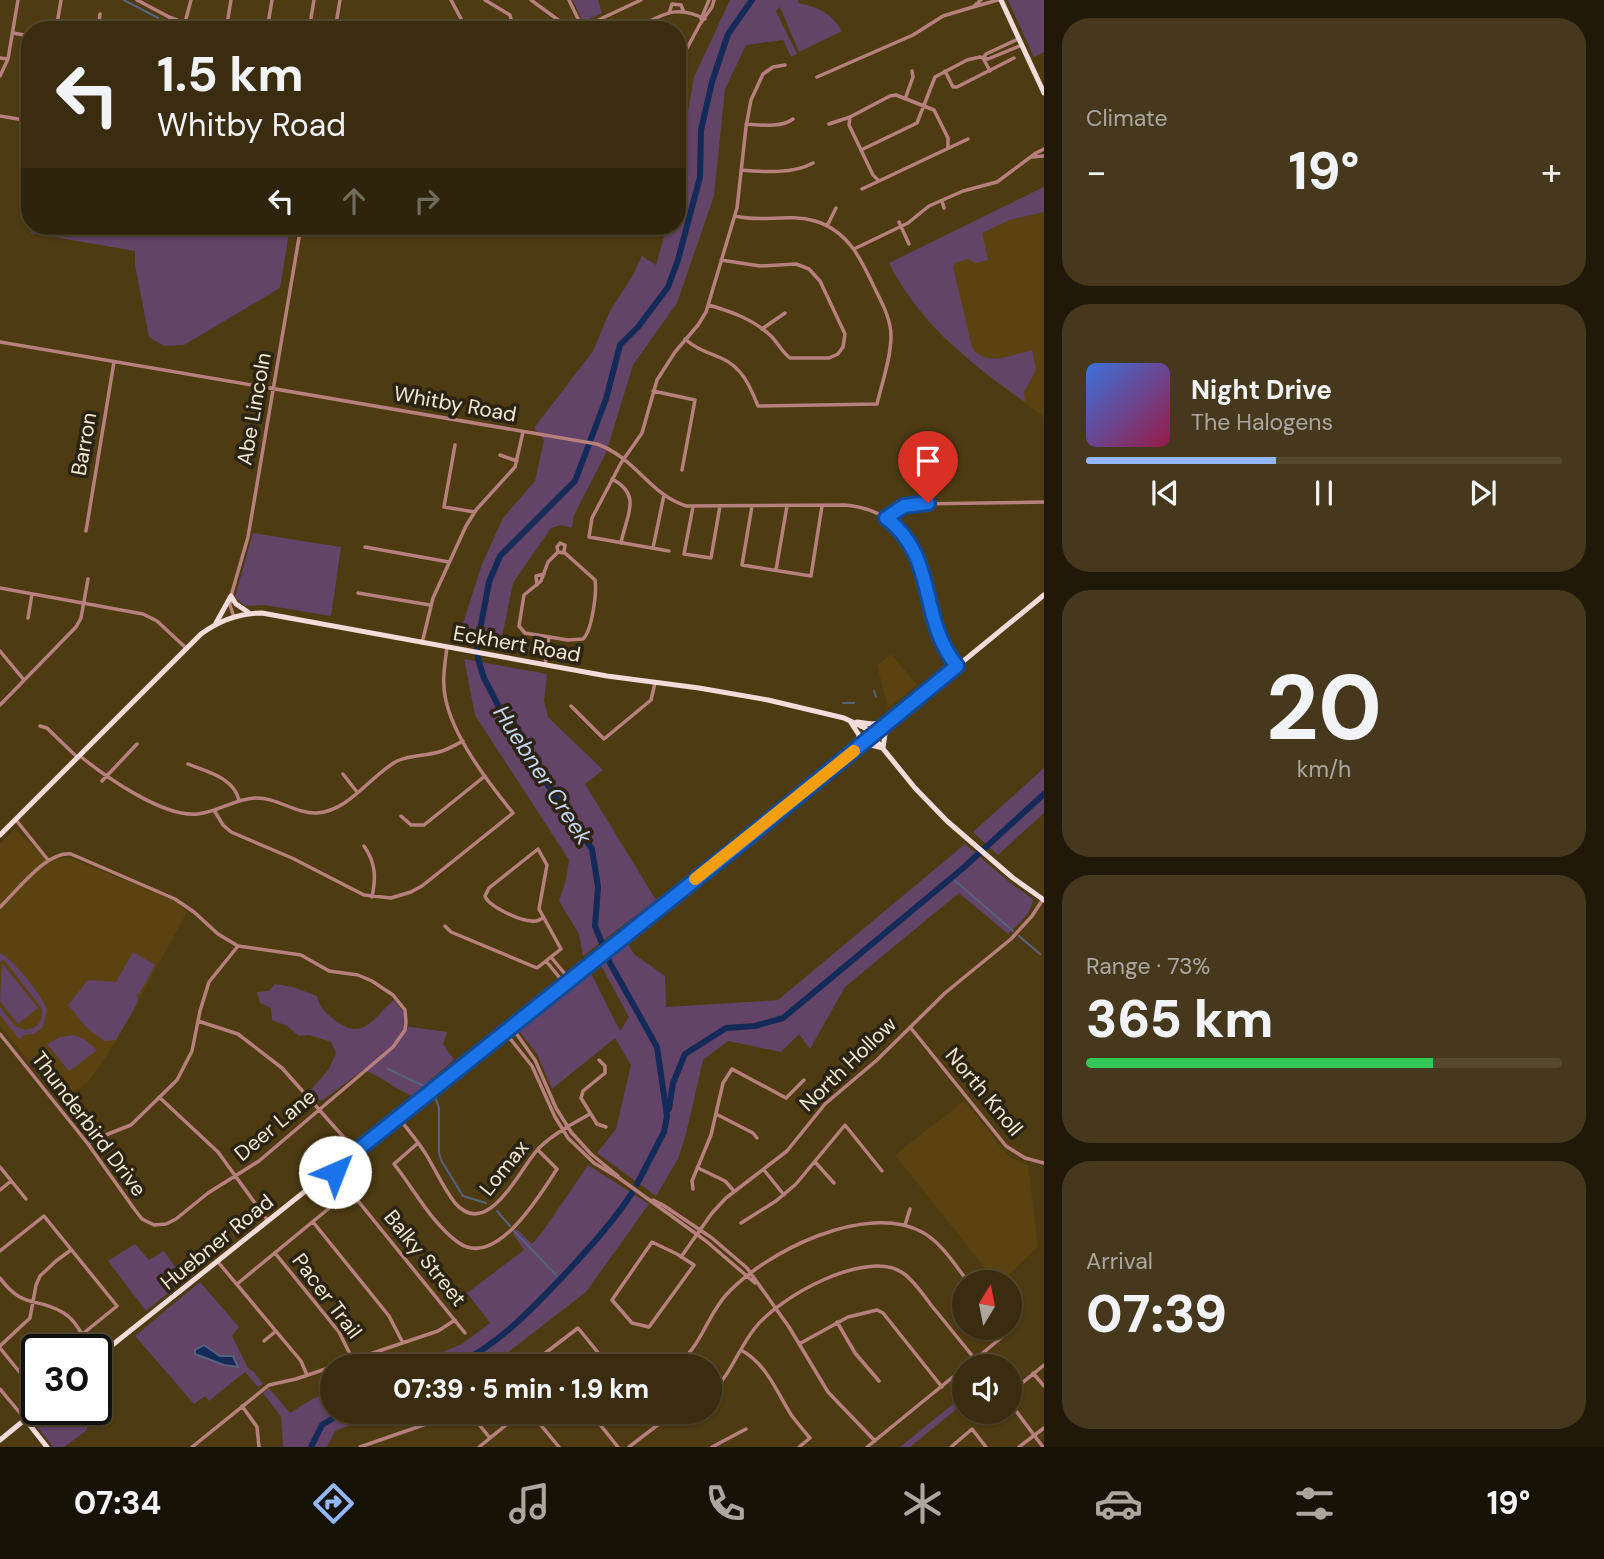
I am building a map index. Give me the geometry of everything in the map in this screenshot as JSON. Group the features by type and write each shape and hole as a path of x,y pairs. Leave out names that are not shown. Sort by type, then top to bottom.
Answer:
{"main road":[{"path":"1000,0 1044,93"},
{"name":"Huebner Road","path":"112,1342 333,1170 1044,595"},
{"path":"216,624 231,596 240,608 251,613"},
{"name":"Eckhert Road","path":"0,835 186,648 216,624 234,617 251,613 274,614 545,665 797,706 850,721 873,735 924,797 970,841 1043,899"},
{"path":"850,721 872,724 888,722"},
{"path":"850,721 859,735 858,747 883,748 883,733 888,722"},
{"path":"1,1441 21,1423"},
{"path":"30,1425 47,1447"}],"street":[{"path":"0,76 8,60 18,0"},
{"path":"58,21 61,0"},
{"path":"138,0 181,21"},
{"path":"147,6 150,0"},
{"path":"186,21 191,0"},
{"path":"228,21 231,0"},
{"path":"268,21 272,0"},
{"path":"310,21 314,0"},
{"path":"336,21 340,0"},
{"path":"451,0 462,21"},
{"path":"485,0 510,15 512,21"},
{"path":"531,0 560,21"},
{"path":"569,0 576,21"},
{"path":"596,21 641,0"},
{"path":"704,18 709,0"},
{"path":"686,50 714,0"},
{"path":"973,7 981,0"},
{"path":"817,77 913,35 943,16 1000,0"},
{"path":"669,13 670,6 675,3 681,5 683,10"},
{"path":"651,21 683,10 704,18"},
{"path":"99,21 100,14"},
{"path":"13,33 21,34"},
{"path":"861,150 915,125 919,121 935,77 967,60 983,58 986,54 1020,42"},
{"path":"0,58 8,60"},
{"path":"983,58 990,71"},
{"path":"945,71 955,87 1014,58"},
{"path":"669,551 589,537 590,523 612,479 642,433 653,391 662,371 698,325 709,305 735,216 751,100 763,74 773,67 785,65"},
{"path":"905,99 913,77 912,71"},
{"path":"829,124 850,117 890,96 905,99 937,112 950,141 948,148"},
{"path":"0,116 21,120"},
{"path":"850,117 848,122 873,175 878,180"},
{"path":"746,124 788,123 793,119"},
{"path":"862,189 968,139"},
{"path":"854,249 963,191 992,184 1044,149"},
{"path":"1032,157 1044,156"},
{"path":"741,170 768,172 805,167 813,163"},
{"path":"942,201 944,208"},
{"path":"827,226 836,208"},
{"path":"685,339 699,350 728,361 737,368 748,382 758,406 877,404 890,347 891,327 854,249 827,226 799,218 760,220 735,216"},
{"path":"900,225 909,244"},
{"name":"Abe Lincoln","path":"234,617 231,596 248,537 299,235"},
{"path":"709,305 740,316 762,329 790,358 829,358 838,354 845,339 844,331 820,281 812,271 792,263 760,266 721,260"},
{"path":"762,329 785,313"},
{"name":"Whitby Road","path":"0,342 576,440 603,447 625,458 664,495 676,502 694,506 857,506 886,518 906,536 916,553 941,642 957,666"},
{"name":"Barron","path":"86,531 114,362"},
{"path":"653,391 695,400 681,470"},
{"path":"422,643 430,605 449,562 475,512 517,461 523,432"},
{"path":"455,445 444,507 475,512"},
{"path":"500,455 517,461"},
{"path":"612,479 626,489 630,498 621,542"},
{"path":"653,548 664,495"},
{"path":"886,518 896,509 912,504 1044,502"},
{"path":"752,506 742,565 811,576 822,505"},
{"path":"694,506 684,554 711,558 720,506"},
{"path":"776,570 787,506"},
{"path":"365,547 449,562"},
{"path":"561,552 593,576 596,593 587,636 573,640 549,637 525,633 519,626 524,595 541,581 549,560 561,552"},
{"path":"0,705 72,631 81,618 88,579"},
{"path":"0,588 143,614 157,621 186,648"},
{"path":"358,593 430,605"},
{"path":"28,618 32,594"},
{"path":"545,665 549,637"},
{"path":"214,810 231,832 372,897 391,898 416,890 513,813 485,776 452,719 444,675 447,647"},
{"path":"0,651 24,680"},
{"path":"571,706 604,739 649,703 655,683"},
{"path":"438,704 447,702"},
{"path":"40,726 47,728 79,757 171,812 197,814 239,800 268,799 298,810 317,813 339,806 396,762 442,751 464,740"},
{"path":"102,781 137,744"},
{"path":"188,764 225,780 235,790 239,800"},
{"path":"343,774 357,792"},
{"path":"401,816 411,825 424,825 485,776"},
{"path":"16,820 48,860"},
{"path":"364,846 372,860 375,873 372,897"},
{"path":"445,926 451,932 537,968 561,949 539,909 538,901 547,865 538,849 489,888 485,898 491,905 530,921 543,918"},
{"path":"0,906 48,860 60,854 71,855 175,898 188,906 218,934 238,946 209,982 192,1051 183,1071 131,1125 88,1144"},
{"name":"North Hollow","path":"681,1256 712,1213 734,1191 787,1152 825,1104 877,1060 945,993 1011,939 1043,899"},
{"name":"Deer Lane","path":"160,1225 176,1219 208,1193 271,1152 393,1047 402,1037 407,1022 405,1010 393,995 372,981 358,975 329,971 301,955 238,946"},
{"path":"551,957 566,981"},
{"path":"546,961 566,981"},
{"path":"198,1021 238,1034 252,1044 290,1076 356,1151"},
{"path":"511,1026 536,1060 565,1128"},
{"name":"North Knoll","path":"910,1027 1006,1146 1025,1158 1044,1163"},
{"path":"504,1031 532,1066 565,1128 586,1156 651,1200 748,1275"},
{"name":"Thunderbird Drive","path":"0,1034 88,1144 142,1219 160,1225"},
{"path":"599,1060 605,1066 605,1073 581,1094 599,1126 606,1127"},
{"path":"693,1189 692,1181 711,1135 723,1083 732,1069 786,1098 804,1080"},
{"path":"159,1097 218,1152 268,1221"},
{"name":"Lomax","path":"398,1117 418,1143 454,1201 463,1209 474,1213 497,1205 538,1150 565,1128 590,1114"},
{"path":"716,1114 753,1133 757,1138"},
{"path":"741,1223 784,1195 845,1125 882,1171"},
{"path":"418,1143 394,1164 436,1220 458,1242 474,1248 491,1244 516,1226 557,1169 538,1150"},
{"path":"815,1161 834,1183"},
{"path":"0,1167 26,1199"},
{"path":"698,1168 725,1181 734,1191"},
{"name":"Balky Street","path":"333,1170 466,1334"},
{"path":"764,1170 784,1195"},
{"path":"0,1190 11,1181"},
{"path":"237,1284 350,1191"},
{"path":"651,1200 663,1205 724,1247 776,1308 828,1392 875,1441"},
{"path":"905,1225 911,1209"},
{"path":"0,1251 44,1216 117,1307 85,1334"},
{"path":"313,1222 389,1316 403,1343"},
{"path":"690,1354 715,1310 729,1292 748,1275 802,1243 834,1230 876,1222 905,1225 934,1241 958,1270"},
{"path":"652,1242 681,1256 694,1265 649,1328 632,1323 612,1300 652,1242"},
{"path":"21,1374 0,1347 27,1324 32,1315 36,1285 40,1276 71,1250"},
{"name":"Pacer Trail","path":"275,1252 342,1336 350,1354"},
{"path":"218,1261 301,1362 307,1376"},
{"path":"722,1381 756,1327 776,1308 808,1288 840,1274 873,1266 887,1266 912,1280 971,1354"},
{"path":"0,1278 16,1297 60,1311 83,1334"},
{"path":"799,1344 837,1322 861,1312 877,1310 883,1313 942,1387"},
{"path":"371,1354 438,1331 455,1320"},
{"path":"837,1322 855,1353 879,1381"},
{"path":"544,1354 578,1328 599,1354"},
{"path":"264,1341 276,1331"},
{"path":"981,1354 996,1340"},
{"path":"741,1350 762,1366 794,1418 810,1438 799,1447"},
{"path":"1022,1383 1044,1365"},
{"path":"192,1447 269,1385 320,1371"},
{"path":"1033,1373 1044,1386"},
{"path":"867,1447 952,1378"},
{"path":"0,1389 21,1414"},
{"path":"242,1406 257,1427 259,1447"},
{"path":"1022,1420 1043,1447"},
{"path":"360,1447 426,1424"},
{"path":"479,1424 490,1438"},
{"path":"479,1447 507,1424"},
{"path":"539,1424 557,1447"},
{"path":"600,1424 618,1447"},
{"path":"629,1447 660,1424"},
{"path":"1019,1447 1044,1428"},
{"path":"712,1447 746,1429"},
{"path":"951,1447 972,1429 986,1447"},
{"path":"1038,1441 1044,1436"}],"shaded area":[{"path":"573,0 598,0 602,13 583,21"},
{"path":"730,0 798,0 798,3 829,15 842,31 801,51 798,50 780,7 776,11 797,54 791,57 783,40 746,45 725,89 714,196 677,303 633,365 606,453 574,515 572,528 561,525 551,528 513,583 500,647 458,639 482,564 503,518 535,481 544,440 534,428 593,351 610,311 642,256 656,265 664,235 686,235 686,123 694,77"},
{"path":"1008,0 1044,0 1044,52 1034,57"},
{"path":"1044,187 1044,417 944,338 926,319 889,263"},
{"path":"1044,187 1044,212 1010,220 982,233 988,260 976,263 968,259 955,263 953,267 972,347 977,353 984,357 999,358 1032,350 1036,370 1024,392 1025,402 985,373 948,341 915,304 889,263"},
{"path":"43,235 289,235 280,288 184,345 164,346 149,337 135,265 135,251"},
{"path":"253,533 341,547 331,616 265,605 245,606 235,597"},
{"path":"891,654 917,685 888,708 877,665"},
{"path":"464,659 547,674 544,701 548,717 603,770 585,784 656,900 583,956 579,934 559,901 569,860 475,715"},
{"path":"1044,768 1044,813 998,855 973,832"},
{"path":"15,829 50,863 59,858 69,858 176,901 187,912 117,1040 88,1082 61,1100 0,1026 0,844"},
{"path":"965,844 1033,899 1024,918 1008,934 959,893 845,987 810,1049 799,1034 781,1052 728,1041 703,1060 678,1159 656,1196 597,1153 616,1129 631,1065 615,1038 552,1089 537,1054 519,1031 519,1026 589,969 620,1031 629,1017 599,962 626,941 634,954 665,976 666,1007 778,1000"},
{"path":"133,952 155,965 139,994 137,993 138,1002 116,1040 104,1041 87,1028 68,1005 88,980 116,982"},
{"path":"0,953 26,978 47,1010 43,1027 34,1034 23,1035 20,1040 0,1015 0,1007 15,1026 25,1030 39,1024 42,1009 5,961 0,962"},
{"path":"2,963 38,1008 18,1024 0,1001"},
{"path":"275,984 317,996 329,1016 354,1029 368,1025 394,1000 404,1013 403,1026 447,1032 443,1044 454,1060 431,1079 433,1082 414,1096 363,1070 323,1100 316,1100 309,1092 329,1069 336,1053 331,1042 309,1035 299,1036 287,1026 272,1020 271,1008 260,1003 257,992 269,991"},
{"path":"74,1035 84,1039 97,1050 68,1070 47,1044 60,1037"},
{"path":"964,1101 1009,1157 1028,1165 1038,1247 1014,1270 987,1270 895,1155"},
{"path":"588,1165 649,1204 586,1292 506,1354 438,1354 462,1344 490,1323 467,1293 524,1250 513,1234 517,1229 532,1244"},
{"path":"135,1244 149,1260 164,1251 184,1280 146,1311 108,1261"},
{"path":"200,1282 239,1327 232,1336 248,1368 263,1384 258,1387 245,1372 209,1401 205,1396 194,1404 135,1336"},
{"path":"269,1388 290,1413 320,1396 320,1424 353,1424 335,1431 327,1447 283,1447 281,1417 263,1393"},
{"path":"952,1405 952,1413 910,1447 900,1447"},
{"path":"36,1425 87,1426 87,1430 64,1447 53,1447"}],"water":[{"path":"204,1345 220,1356 233,1356 238,1367 224,1365 195,1354 195,1350"}],"waterway":[{"path":"124,0 158,18"},
{"name":"Huebner Creek","path":"686,230 700,177 701,130 712,82 728,34 752,0"},
{"name":"Huebner Creek","path":"637,1184 664,1132 667,1116 657,1047 610,963 595,926 598,887 592,849 514,736 484,678 477,646 489,582 500,556 575,481 606,399 620,345 638,327 668,287 685,235"},
{"path":"874,691 876,697"},
{"path":"843,703 854,703"},
{"path":"669,1109 673,1083 685,1054 726,1028 755,1026 783,1018 962,869 1044,794"},
{"path":"951,877 1013,931"},
{"path":"1019,936 1040,954"},
{"path":"388,1069 426,1087"},
{"path":"434,1094 439,1108 441,1160 463,1196 486,1203"},
{"name":"Huebner Creek","path":"476,1354 527,1313 567,1272 593,1244 632,1193"},
{"path":"497,1211 510,1226"},
{"path":"514,1231 560,1279"},
{"name":"Huebner Creek","path":"311,1447 324,1424"}],"slow traffic":[{"path":"695,879 854,751"}],"route":[{"path":"335,1172 333,1170 345,1160 734,849 957,666 941,642 916,553 906,536 886,518 904,506 928,503"}]}
